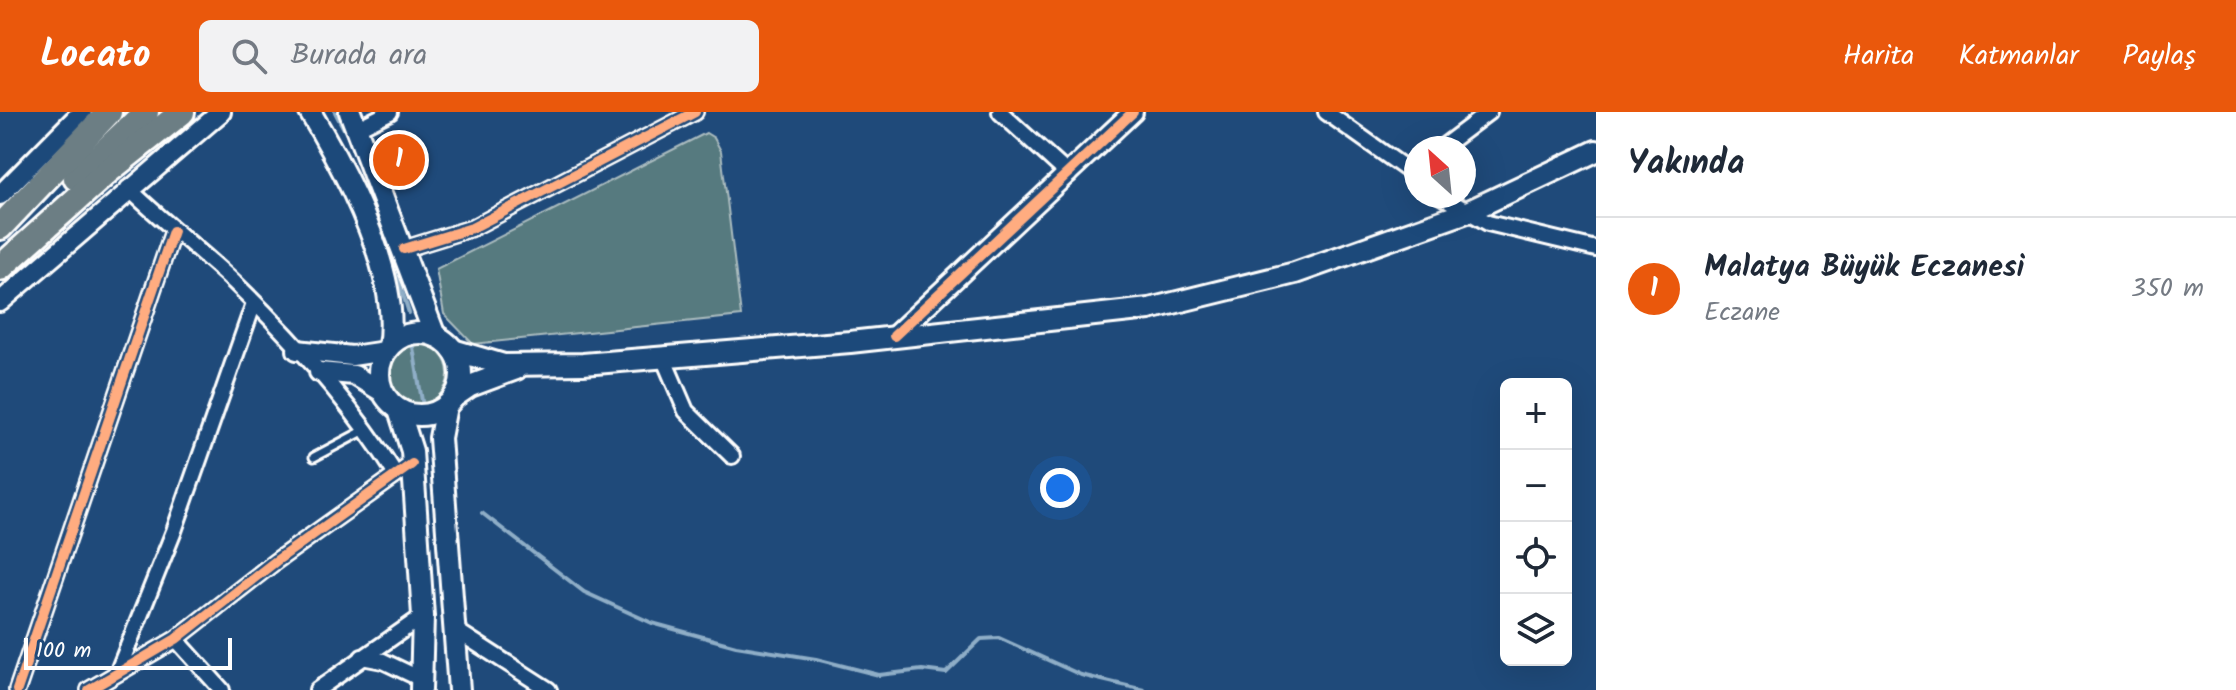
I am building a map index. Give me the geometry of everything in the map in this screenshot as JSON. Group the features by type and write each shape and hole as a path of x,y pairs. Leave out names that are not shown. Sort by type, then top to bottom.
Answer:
{"highway":[{"path":"0,227 109,112"},
{"path":"40,233 65,188 146,112"},
{"path":"0,268 108,171 182,112"}],"main road":[{"path":"310,112 332,148 375,252 389,298 387,348 378,371 382,392 399,410 409,437 404,470 423,616 421,684"},
{"path":"354,120 435,336"},
{"path":"387,348 413,333 435,336 453,350 484,361 524,367 850,342 1108,315 1194,300 1295,273 1467,212 1596,151"},
{"path":"453,350 461,373 440,438 459,690"},
{"path":"399,410 423,415 470,386 524,367"}],"street":[{"path":"0,195 82,112"},
{"path":"0,302 128,188 221,112"},
{"path":"354,120 390,112"},
{"path":"1000,112 1069,175"},
{"path":"894,336 1133,112"},
{"path":"1326,112 1404,164"},
{"path":"1457,136 1489,112"},
{"path":"404,249 472,228 693,113"},
{"path":"89,690 176,639 404,470 254,303 128,188"},
{"path":"1460,208 1488,223 1596,249"},
{"path":"17,690 173,231"},
{"path":"118,671 174,531 254,303"},
{"path":"297,350 352,356 387,348"},
{"path":"662,355 686,411 732,456"},
{"path":"319,372 354,375 382,392"},
{"path":"317,690 423,616"},
{"path":"454,629 549,690"},
{"path":"176,639 222,690"},
{"path":"362,657 383,661 421,684"}],"lane":[{"path":"314,457 367,429"}],"green space":[{"path":"706,133 714,138 721,151 741,316 473,344 444,314 436,269"},
{"path":"418,344 429,346 439,353 446,363 446,385 439,395 429,402 418,404 407,402 397,395 390,385 388,374 390,363 397,353 407,346"}],"waterway":[{"path":"335,112 354,148"},
{"path":"370,194 409,313"},
{"path":"413,347 422,401"},
{"path":"482,513 584,592 652,623 736,646 816,659 879,675 922,670 946,673 981,639 999,638 1081,675 1144,690"}],"cycle path":[{"path":"404,249 472,228 695,112"},
{"path":"894,336 1133,112"},
{"path":"17,690 173,231"},
{"path":"89,690 176,639 276,561 412,464"}],"place":[{"name":"Malatya Büyük Eczanesi","path":"399,160"}]}
